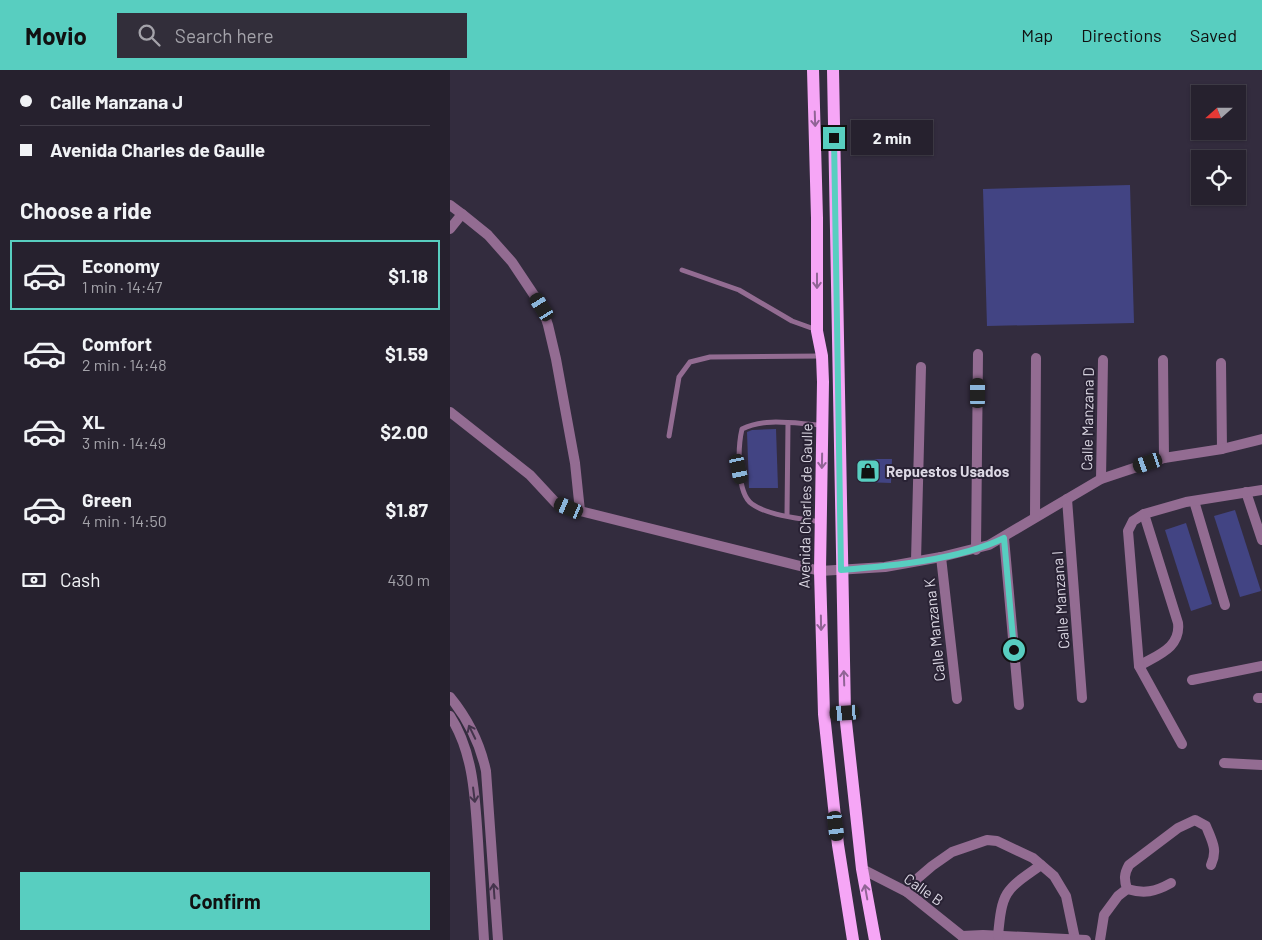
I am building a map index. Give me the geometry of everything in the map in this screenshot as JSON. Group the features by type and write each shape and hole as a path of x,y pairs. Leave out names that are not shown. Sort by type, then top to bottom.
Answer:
{"main road":[{"name":"Avenida Charles de Gaulle","path":"813,70 818,218 817,331 822,356 820,571 824,714 838,844 853,940"},
{"path":"833,70 845,713 862,869 875,940"},
{"path":"824,714 845,713"}],"street":[{"path":"450,205 462,212 488,235 506,255 542,307 556,359 575,463 580,511"},
{"path":"450,229 462,214"},
{"path":"976,550 978,354"},
{"path":"1035,517 1036,358"},
{"name":"Calle Manzana D","path":"1101,479 1103,360"},
{"path":"1163,360 1164,458"},
{"path":"1221,362 1222,448"},
{"path":"916,561 921,367"},
{"path":"450,412 530,475 556,503 580,511 820,571 886,567 976,550 1004,538 1035,517 1101,479 1164,458 1262,439"},
{"path":"1182,744 1139,666 1128,531 1132,521 1144,514 1194,501 1262,490"},
{"path":"1246,492 1262,540"},
{"name":"Calle Manzana I","path":"1067,499 1082,698"},
{"path":"1194,501 1225,604"},
{"path":"1139,666 1170,647 1176,640 1179,632 1178,623 1144,514"},
{"path":"1004,538 1019,705"},
{"name":"Calle Manzana K","path":"941,557 957,699"},
{"path":"1192,680 1262,666"},
{"path":"450,697 470,726 483,754 486,771 498,940"},
{"path":"450,716 458,728 471,769 484,940"},
{"path":"1224,763 1262,765"},
{"path":"1127,889 1124,879 1129,865 1178,828 1195,820 1206,826 1212,841 1215,855 1211,865"},
{"path":"907,892 918,878 952,852 988,840 997,841 1033,858 1054,876 1066,896 1075,939"},
{"path":"998,936 1004,898 1010,889 1041,865"},
{"name":"Calle B","path":"862,869 907,892 964,938"},
{"path":"1127,889 1139,893 1146,892 1170,882"},
{"path":"1100,940 1104,915 1118,896 1127,889"},
{"path":"964,938 998,936 1086,940"}],"lane":[{"path":"682,270 739,290 792,320 817,331"},
{"path":"669,436 679,377 690,362 710,357 822,356"},
{"path":"821,522 768,512 751,504 745,496 739,469 740,437 742,429 749,425 764,422 822,425"},
{"path":"787,515 788,423"}],"building":[{"path":"1130,185 1134,323 987,326 983,189"},
{"path":"776,429 778,488 749,488 747,432"},
{"path":"864,459 892,459 891,483 864,482"},
{"path":"1235,510 1261,591 1240,597 1214,516"},
{"path":"1186,523 1212,604 1191,611 1165,530"}],"place":[{"name":"Repuestos Usados","path":"868,471"}],"route":[{"path":"834,138 841,570 886,567 941,557 976,550 1004,538 1014,650"}]}
